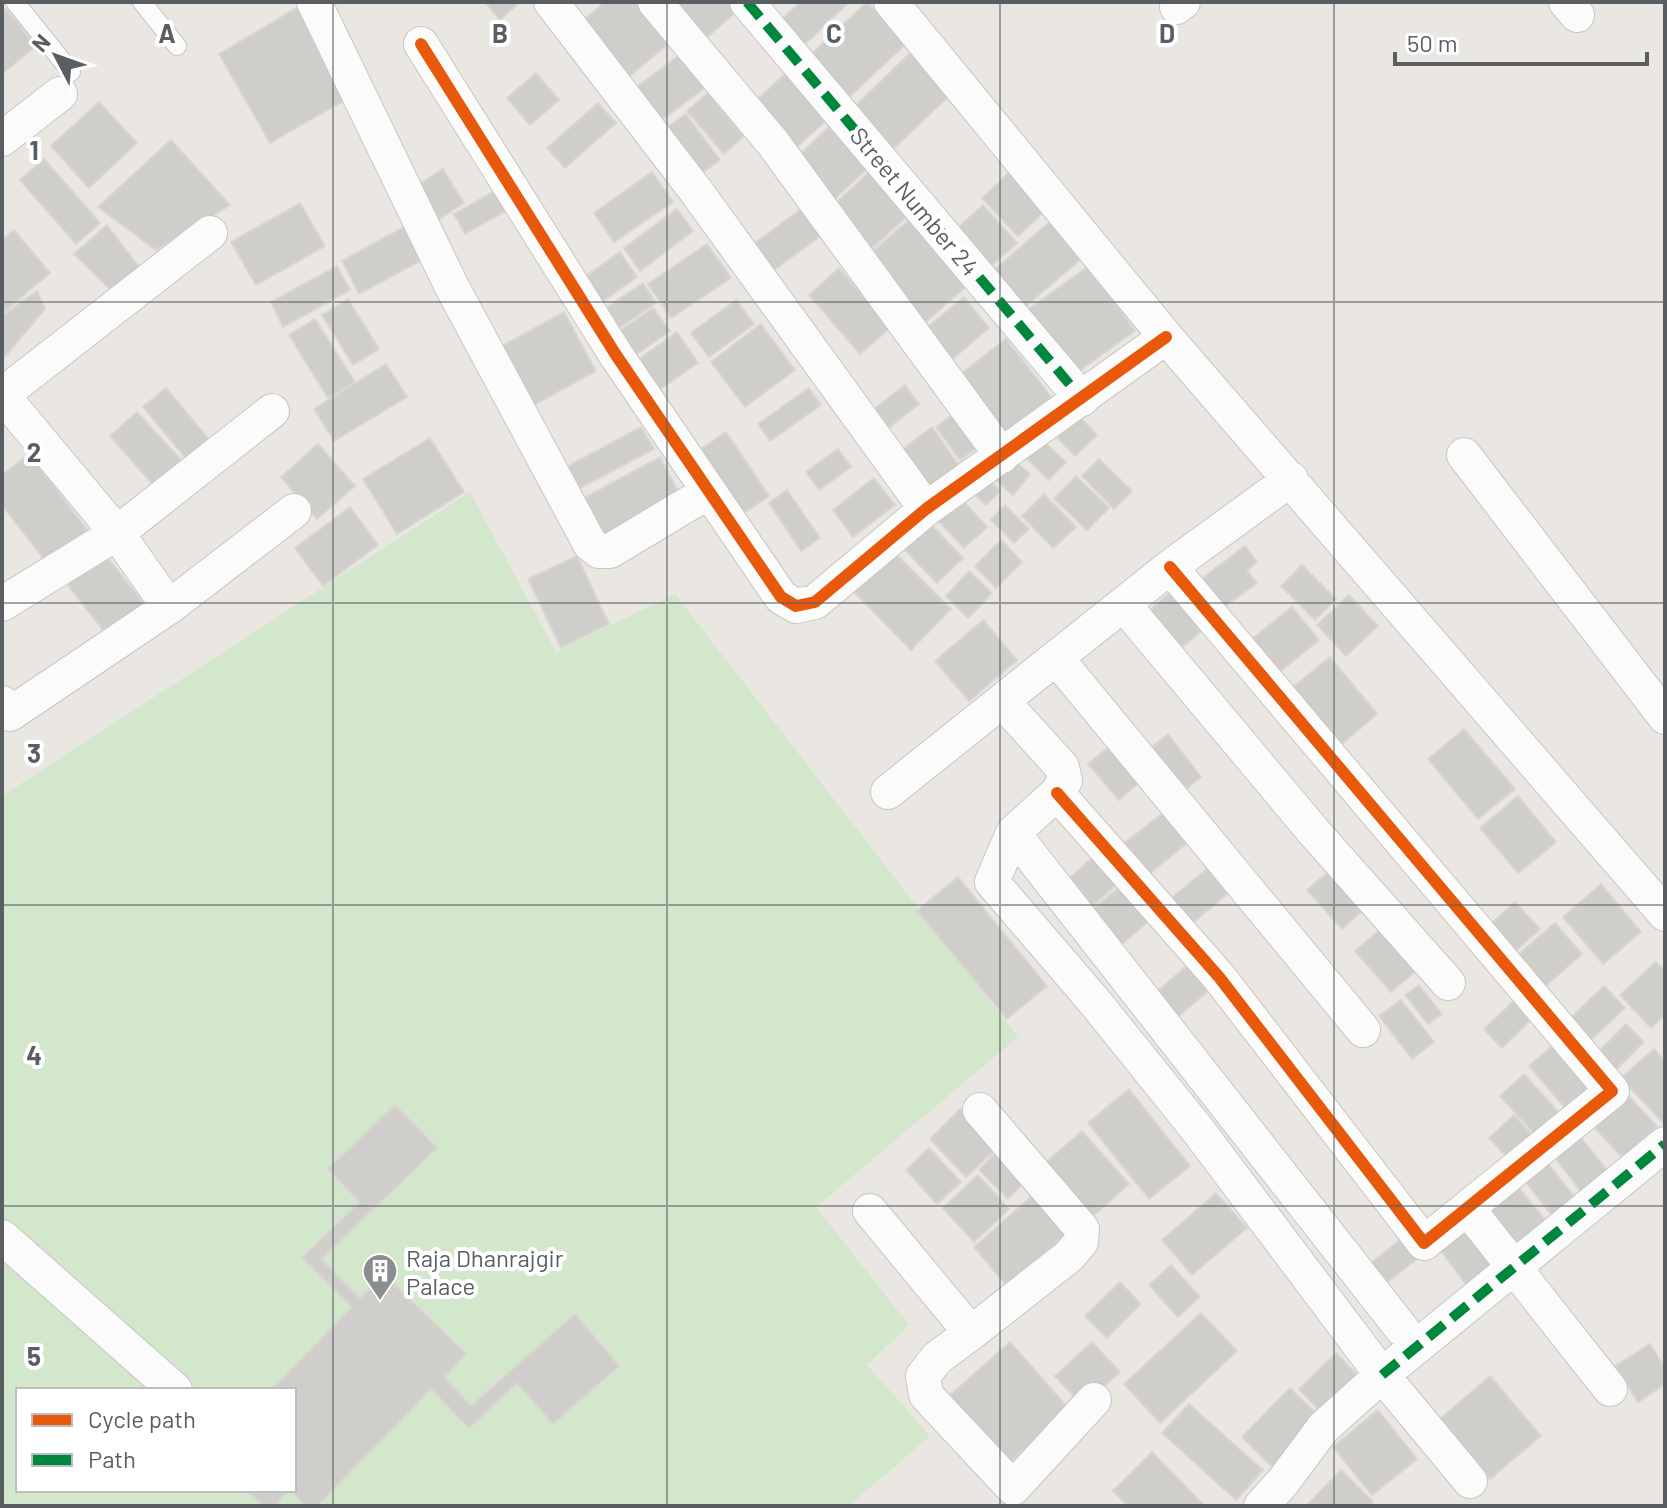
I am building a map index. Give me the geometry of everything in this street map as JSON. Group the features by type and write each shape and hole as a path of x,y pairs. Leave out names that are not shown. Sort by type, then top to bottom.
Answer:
{"street":[{"path":"314,2 452,287 590,544 599,551 610,551 708,492"},
{"path":"551,2 705,204 926,509"},
{"path":"655,2 773,143 1002,456"},
{"name":"Street Number 24","path":"747,2 1082,399"},
{"path":"891,2 1166,337 1665,914"},
{"path":"421,44 616,355 781,597 796,606 815,602 926,509 1166,337"},
{"path":"2,139 66,83"},
{"path":"169,607 117,533 2,395 210,233"},
{"path":"2,604 117,533 272,411"},
{"path":"1464,455 1665,717"},
{"path":"888,792 1170,567 1291,479"},
{"path":"2,703 10,714 169,607 294,511"},
{"path":"1057,793 1219,977 1424,1243 1612,1091 1170,567"},
{"path":"1124,605 1314,832 1448,983"},
{"path":"1057,659 1363,1030"},
{"path":"1002,701 1062,767 1065,781 1057,793 1013,833 992,882 1094,1001 1197,1129 1382,1375 1470,1481"},
{"path":"1013,833 1402,1329"},
{"path":"980,1110 1082,1229 1081,1242 1069,1256 937,1358 923,1376 926,1395 1013,1500 1094,1400"},
{"path":"1261,1506 1323,1428 1382,1375 1665,1144"},
{"path":"1468,1209 1610,1389"},
{"path":"870,1211 971,1333"},
{"path":"2,1237 173,1388"}],"lane":[{"path":"15,2 66,83"},
{"path":"142,2 177,46"}],"green space":[{"path":"470,492 556,652 675,594 1018,1037 816,1207 909,1325 867,1365 930,1436 849,1506 2,1506 2,796"}],"building":[{"path":"485,2 520,2 500,20"},
{"path":"605,2 642,2 673,40 626,79 580,23"},
{"path":"681,2 737,2 742,7 699,44 671,11"},
{"path":"800,2 849,2 802,47 778,23"},
{"path":"867,2 907,43 845,101 806,59"},
{"path":"298,7 350,97 270,143 219,54"},
{"path":"6,9 36,46 2,74 2,13"},
{"path":"910,53 950,95 887,155 847,114"},
{"path":"681,54 706,87 655,125 630,92"},
{"path":"789,70 830,117 789,154 748,108"},
{"path":"536,73 559,100 530,125 507,98"},
{"path":"708,93 744,136 724,154 687,111"},
{"path":"99,102 137,143 89,188 51,146"},
{"path":"598,103 616,123 565,168 547,148"},
{"path":"686,114 720,160 695,178 661,132"},
{"path":"832,124 870,166 829,204 791,163"},
{"path":"171,140 230,205 156,250 98,207"},
{"path":"44,159 100,223 76,244 20,180"},
{"path":"877,165 916,208 868,252 829,209"},
{"path":"443,169 464,203 439,219 418,185"},
{"path":"1011,171 1047,209 1018,236 982,198"},
{"path":"652,172 673,202 614,242 594,213"},
{"path":"500,188 511,208 465,234 454,214"},
{"path":"300,203 325,246 256,285 231,242"},
{"path":"807,205 826,232 767,275 748,248"},
{"path":"983,205 1017,243 988,269 954,231"},
{"path":"677,209 693,231 640,271 624,248"},
{"path":"910,219 968,285 921,326 863,260"},
{"path":"1051,221 1082,258 1017,314 986,277"},
{"path":"107,225 139,267 117,296 74,254"},
{"path":"404,227 422,260 359,294 342,261"},
{"path":"14,230 50,273 5,311 2,307 2,240"},
{"path":"707,244 731,278 671,318 648,284"},
{"path":"620,252 637,277 592,309 575,284"},
{"path":"337,266 350,290 283,327 271,302"},
{"path":"1089,266 1135,331 1069,378 1023,313"},
{"path":"839,268 890,328 860,354 809,295"},
{"path":"643,283 656,303 610,334 597,314"},
{"path":"37,291 45,309 2,360 2,316"},
{"path":"964,297 989,328 943,367 917,336"},
{"path":"348,299 379,349 353,365 322,315"},
{"path":"736,300 754,324 709,357 691,333"},
{"path":"653,308 670,331 627,361 611,337"},
{"path":"564,312 596,371 525,410 493,351"},
{"path":"315,319 355,382 328,398 289,335"},
{"path":"761,324 795,370 745,407 711,362"},
{"path":"677,332 698,363 650,396 629,366"},
{"path":"1006,339 1058,406 1007,446 954,379"},
{"path":"386,364 407,397 334,441 314,409"},
{"path":"905,385 919,404 880,435 865,416"},
{"path":"166,388 212,443 189,462 143,407"},
{"path":"809,388 821,405 770,441 758,424"},
{"path":"960,409 984,442 960,460 936,427"},
{"path":"137,412 183,462 155,487 110,436"},
{"path":"1076,413 1097,435 1075,456 1054,434"},
{"path":"641,427 654,449 571,493 559,471"},
{"path":"932,427 960,467 923,494 895,455"},
{"path":"726,432 769,496 735,519 692,455"},
{"path":"430,438 464,492 397,534 363,479"},
{"path":"1042,440 1066,462 1049,480 1025,457"},
{"path":"318,444 355,486 317,519 281,477"},
{"path":"838,449 851,467 819,490 806,472"},
{"path":"29,454 91,535 50,567 2,505 2,475"},
{"path":"660,457 679,493 595,539 575,503"},
{"path":"1009,457 1030,474 1013,495 993,478"},
{"path":"1099,459 1132,491 1114,509 1082,476"},
{"path":"1076,476 1109,508 1087,530 1054,499"},
{"path":"874,478 895,505 853,537 833,510"},
{"path":"988,479 1000,491 986,505 974,494"},
{"path":"787,490 820,538 801,551 769,503"},
{"path":"1044,494 1076,527 1053,548 1022,516"},
{"path":"959,496 987,527 964,548 936,518"},
{"path":"1005,505 1029,529 1014,543 991,520"},
{"path":"350,507 378,545 323,586 295,548"},
{"path":"926,519 963,558 937,583 900,545"},
{"path":"1001,540 1022,562 996,588 975,566"},
{"path":"1245,546 1257,562 1247,570 1257,583 1217,612 1195,584"},
{"path":"101,549 148,609 110,639 63,579"},
{"path":"894,552 951,609 911,650 854,592"},
{"path":"577,556 609,624 561,648 528,579"},
{"path":"1302,565 1336,599 1315,620 1281,586"},
{"path":"969,571 992,593 968,618 946,596"},
{"path":"1178,586 1210,624 1174,654 1142,617"},
{"path":"1349,595 1378,626 1346,656 1317,625"},
{"path":"1292,607 1319,640 1273,677 1246,644"},
{"path":"983,620 1017,660 969,701 935,661"},
{"path":"1330,657 1377,714 1335,750 1287,692"},
{"path":"1464,729 1515,789 1478,819 1428,759"},
{"path":"1168,734 1201,777 1175,798 1142,755"},
{"path":"1116,741 1146,777 1119,800 1088,764"},
{"path":"1518,796 1556,842 1518,873 1480,828"},
{"path":"1171,807 1194,837 1144,878 1119,847"},
{"path":"1093,857 1117,884 1086,912 1062,885"},
{"path":"1213,864 1233,889 1183,931 1163,905"},
{"path":"1335,866 1369,905 1342,929 1307,890"},
{"path":"958,877 1047,986 1007,1019 917,911"},
{"path":"1601,884 1641,932 1603,964 1563,917"},
{"path":"1121,886 1150,920 1115,950 1086,915"},
{"path":"1515,902 1540,929 1509,957 1484,930"},
{"path":"1388,923 1424,964 1391,992 1355,951"},
{"path":"1555,923 1582,954 1538,993 1511,961"},
{"path":"1196,958 1218,983 1174,1020 1153,995"},
{"path":"1656,962 1665,971 1665,1015 1651,1028 1620,995"},
{"path":"1419,985 1442,1014 1428,1024 1405,995"},
{"path":"1604,986 1625,1008 1582,1048 1562,1026"},
{"path":"1522,993 1539,1012 1502,1048 1484,1029"},
{"path":"1401,1000 1434,1042 1412,1059 1379,1016"},
{"path":"1626,1024 1644,1042 1609,1077 1591,1059"},
{"path":"1562,1038 1607,1088 1573,1117 1529,1066"},
{"path":"1654,1049 1665,1061 1665,1125 1621,1078"},
{"path":"1524,1074 1565,1120 1542,1142 1500,1096"},
{"path":"1620,1087 1657,1126 1623,1158 1587,1120"},
{"path":"1129,1089 1190,1166 1149,1199 1088,1123"},
{"name":"Raja Dhanrajgir Palace","path":"395,1105 437,1148 321,1259 360,1298 384,1274 466,1354 444,1377 471,1406 575,1314 619,1366 553,1424 517,1383 469,1428 431,1389 317,1506 306,1506 292,1492 296,1492 296,1388 273,1388 352,1307 302,1258 360,1202 328,1169"},
{"path":"960,1109 997,1148 966,1177 930,1139"},
{"path":"1514,1115 1540,1144 1516,1166 1489,1138"},
{"path":"1572,1127 1617,1182 1589,1202 1547,1147"},
{"path":"1082,1131 1129,1184 1085,1223 1038,1169"},
{"path":"929,1148 961,1182 937,1204 906,1170"},
{"path":"997,1151 1026,1180 1008,1199 979,1170"},
{"path":"1542,1156 1581,1205 1557,1222 1519,1173"},
{"path":"978,1175 1009,1209 974,1242 943,1208"},
{"path":"1512,1179 1554,1231 1514,1260 1474,1209"},
{"path":"1216,1193 1247,1228 1192,1275 1162,1240"},
{"path":"1033,1195 1066,1234 1007,1286 974,1247"},
{"path":"1465,1213 1511,1269 1475,1296 1432,1239"},
{"path":"1410,1232 1426,1252 1380,1288 1365,1268"},
{"path":"1171,1265 1200,1297 1178,1317 1149,1285"},
{"path":"1120,1282 1141,1304 1107,1338 1085,1316"},
{"path":"1201,1313 1237,1351 1160,1423 1124,1384"},
{"path":"1010,1342 1069,1409 1009,1463 949,1396"},
{"path":"1092,1342 1120,1372 1083,1406 1055,1376"},
{"path":"1650,1344 1665,1368 1665,1384 1638,1402 1615,1366"},
{"path":"1336,1353 1365,1383 1327,1419 1299,1389"},
{"path":"1490,1376 1541,1436 1490,1479 1440,1419"},
{"path":"1290,1388 1322,1419 1274,1469 1242,1437"},
{"path":"1189,1404 1263,1470 1236,1500 1162,1433"},
{"path":"1378,1410 1417,1459 1372,1495 1333,1447"},
{"path":"1152,1452 1205,1506 1128,1506 1113,1491"},
{"path":"1341,1470 1373,1502 1368,1506 1306,1506"},
{"path":"249,1492 288,1492 274,1506 263,1506"}],"marked path":[{"path":"747,2 1082,399"},
{"path":"1382,1375 1665,1144"}],"cycle path":[{"path":"421,44 616,355 781,597 796,606 815,602 926,509 1166,337"},
{"path":"1057,793 1219,977 1424,1243 1612,1091 1170,567"}],"place":[{"name":"Raja Dhanrajgir Palace","path":"380,1302"}]}
